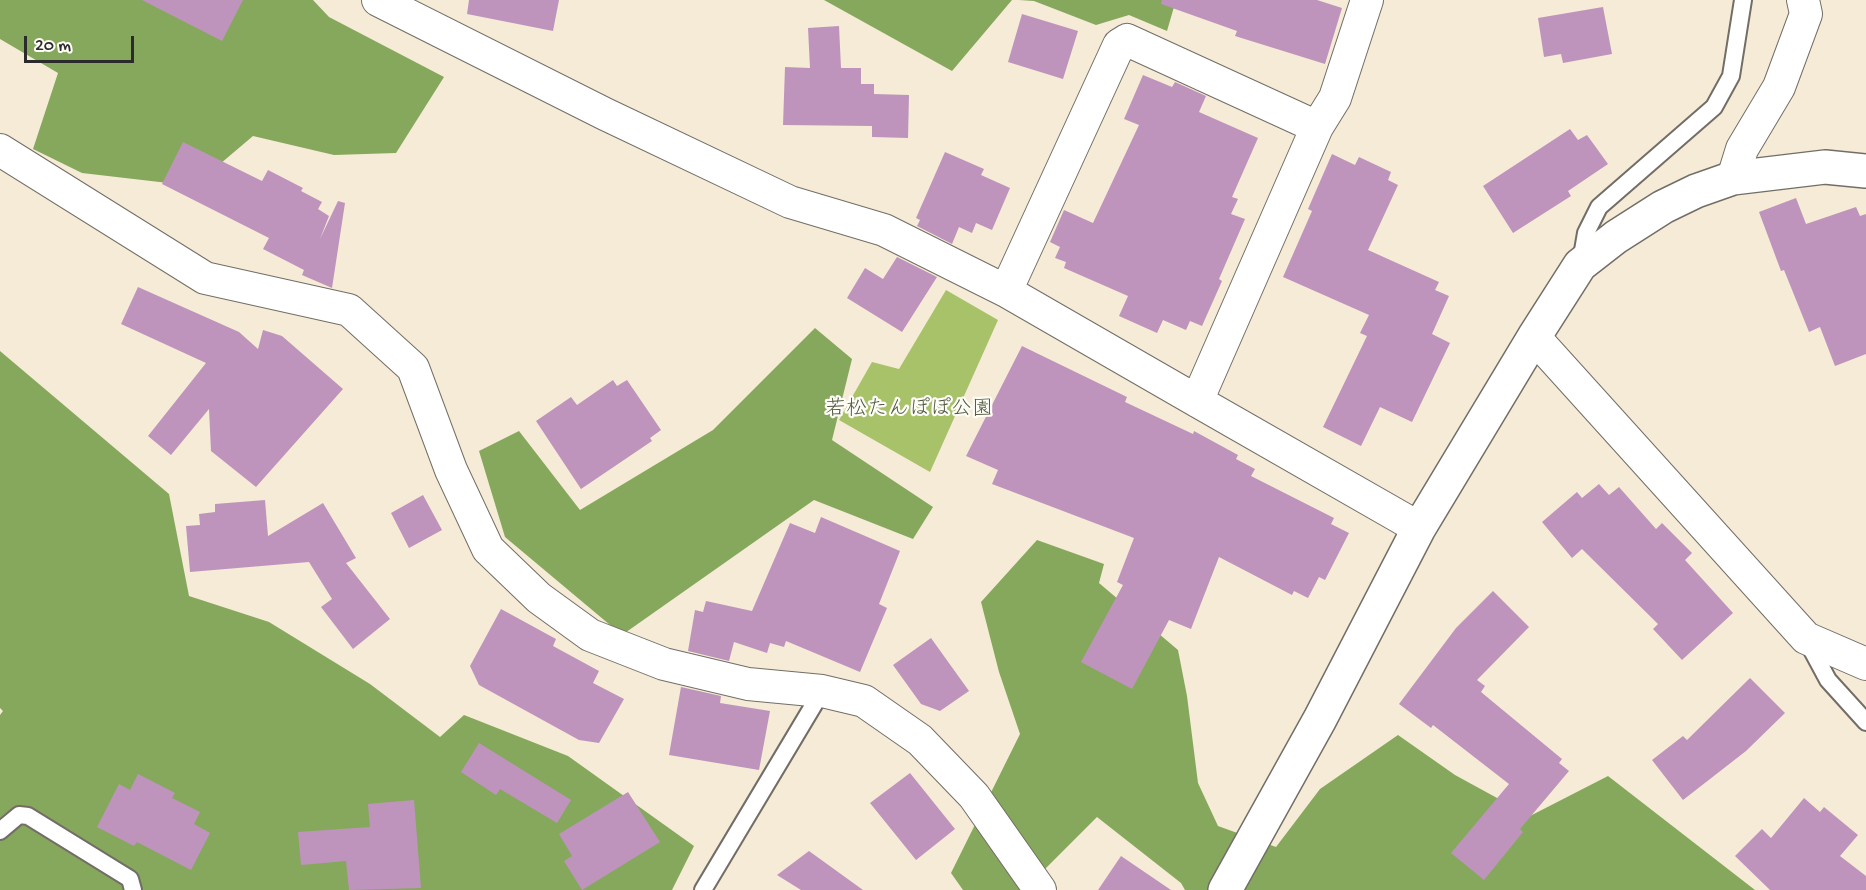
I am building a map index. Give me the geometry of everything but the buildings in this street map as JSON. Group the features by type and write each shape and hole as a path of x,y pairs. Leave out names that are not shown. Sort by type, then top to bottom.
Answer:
{"street":[{"path":"378,0 605,114 790,202 884,230 1006,291 1419,528"},
{"path":"1197,401 1317,127 1335,98 1367,0"},
{"path":"1733,178 1742,149 1779,87 1806,14 1803,0"},
{"path":"1006,291 1119,45 1127,40 1317,127"},
{"path":"0,150 205,278 349,310 413,368 451,470 488,549 539,598 590,635 664,664 748,684 822,691 864,701 920,740 974,796 1040,890"},
{"path":"1225,890 1320,718 1419,528 1580,265 1616,237 1663,207 1696,191 1733,178 1825,168 1866,171"},
{"path":"1534,337 1806,638 1866,664"}],"lane":[{"path":"1580,265 1586,233 1599,207 1714,107 1731,76 1743,0"},
{"path":"1806,638 1828,680 1866,722"},
{"path":"703,890 822,691"},
{"path":"0,831 19,815 28,816 130,879 133,890"}],"green space":[{"path":"0,0 313,0 329,17 444,77 396,153 334,155 253,136 194,186 82,173 33,149 58,73 0,39"},
{"path":"824,0 1012,0 952,71"},
{"path":"1019,0 1176,0 1167,31 1129,15 1096,25 1034,1"},
{"name":"若松たんぽぽ公園","path":"946,290 998,320 930,472 839,420 872,362 899,369"},
{"path":"815,328 852,359 832,440 933,507 913,539 814,500 622,635 505,537 479,451 519,431 580,510 713,430"},
{"path":"0,351 169,494 189,596 269,622 370,684 440,737 464,715 568,756 694,846 672,890 0,890 0,715 3,711 0,708"},
{"path":"1037,540 1104,564 1099,583 1178,650 1187,696 1198,783 1218,826 1276,847 1320,789 1398,735 1455,775 1530,816 1608,776 1755,890 1185,890 1181,883 1097,817 1024,890 963,890 951,873 1020,734 999,672 981,602"}]}
